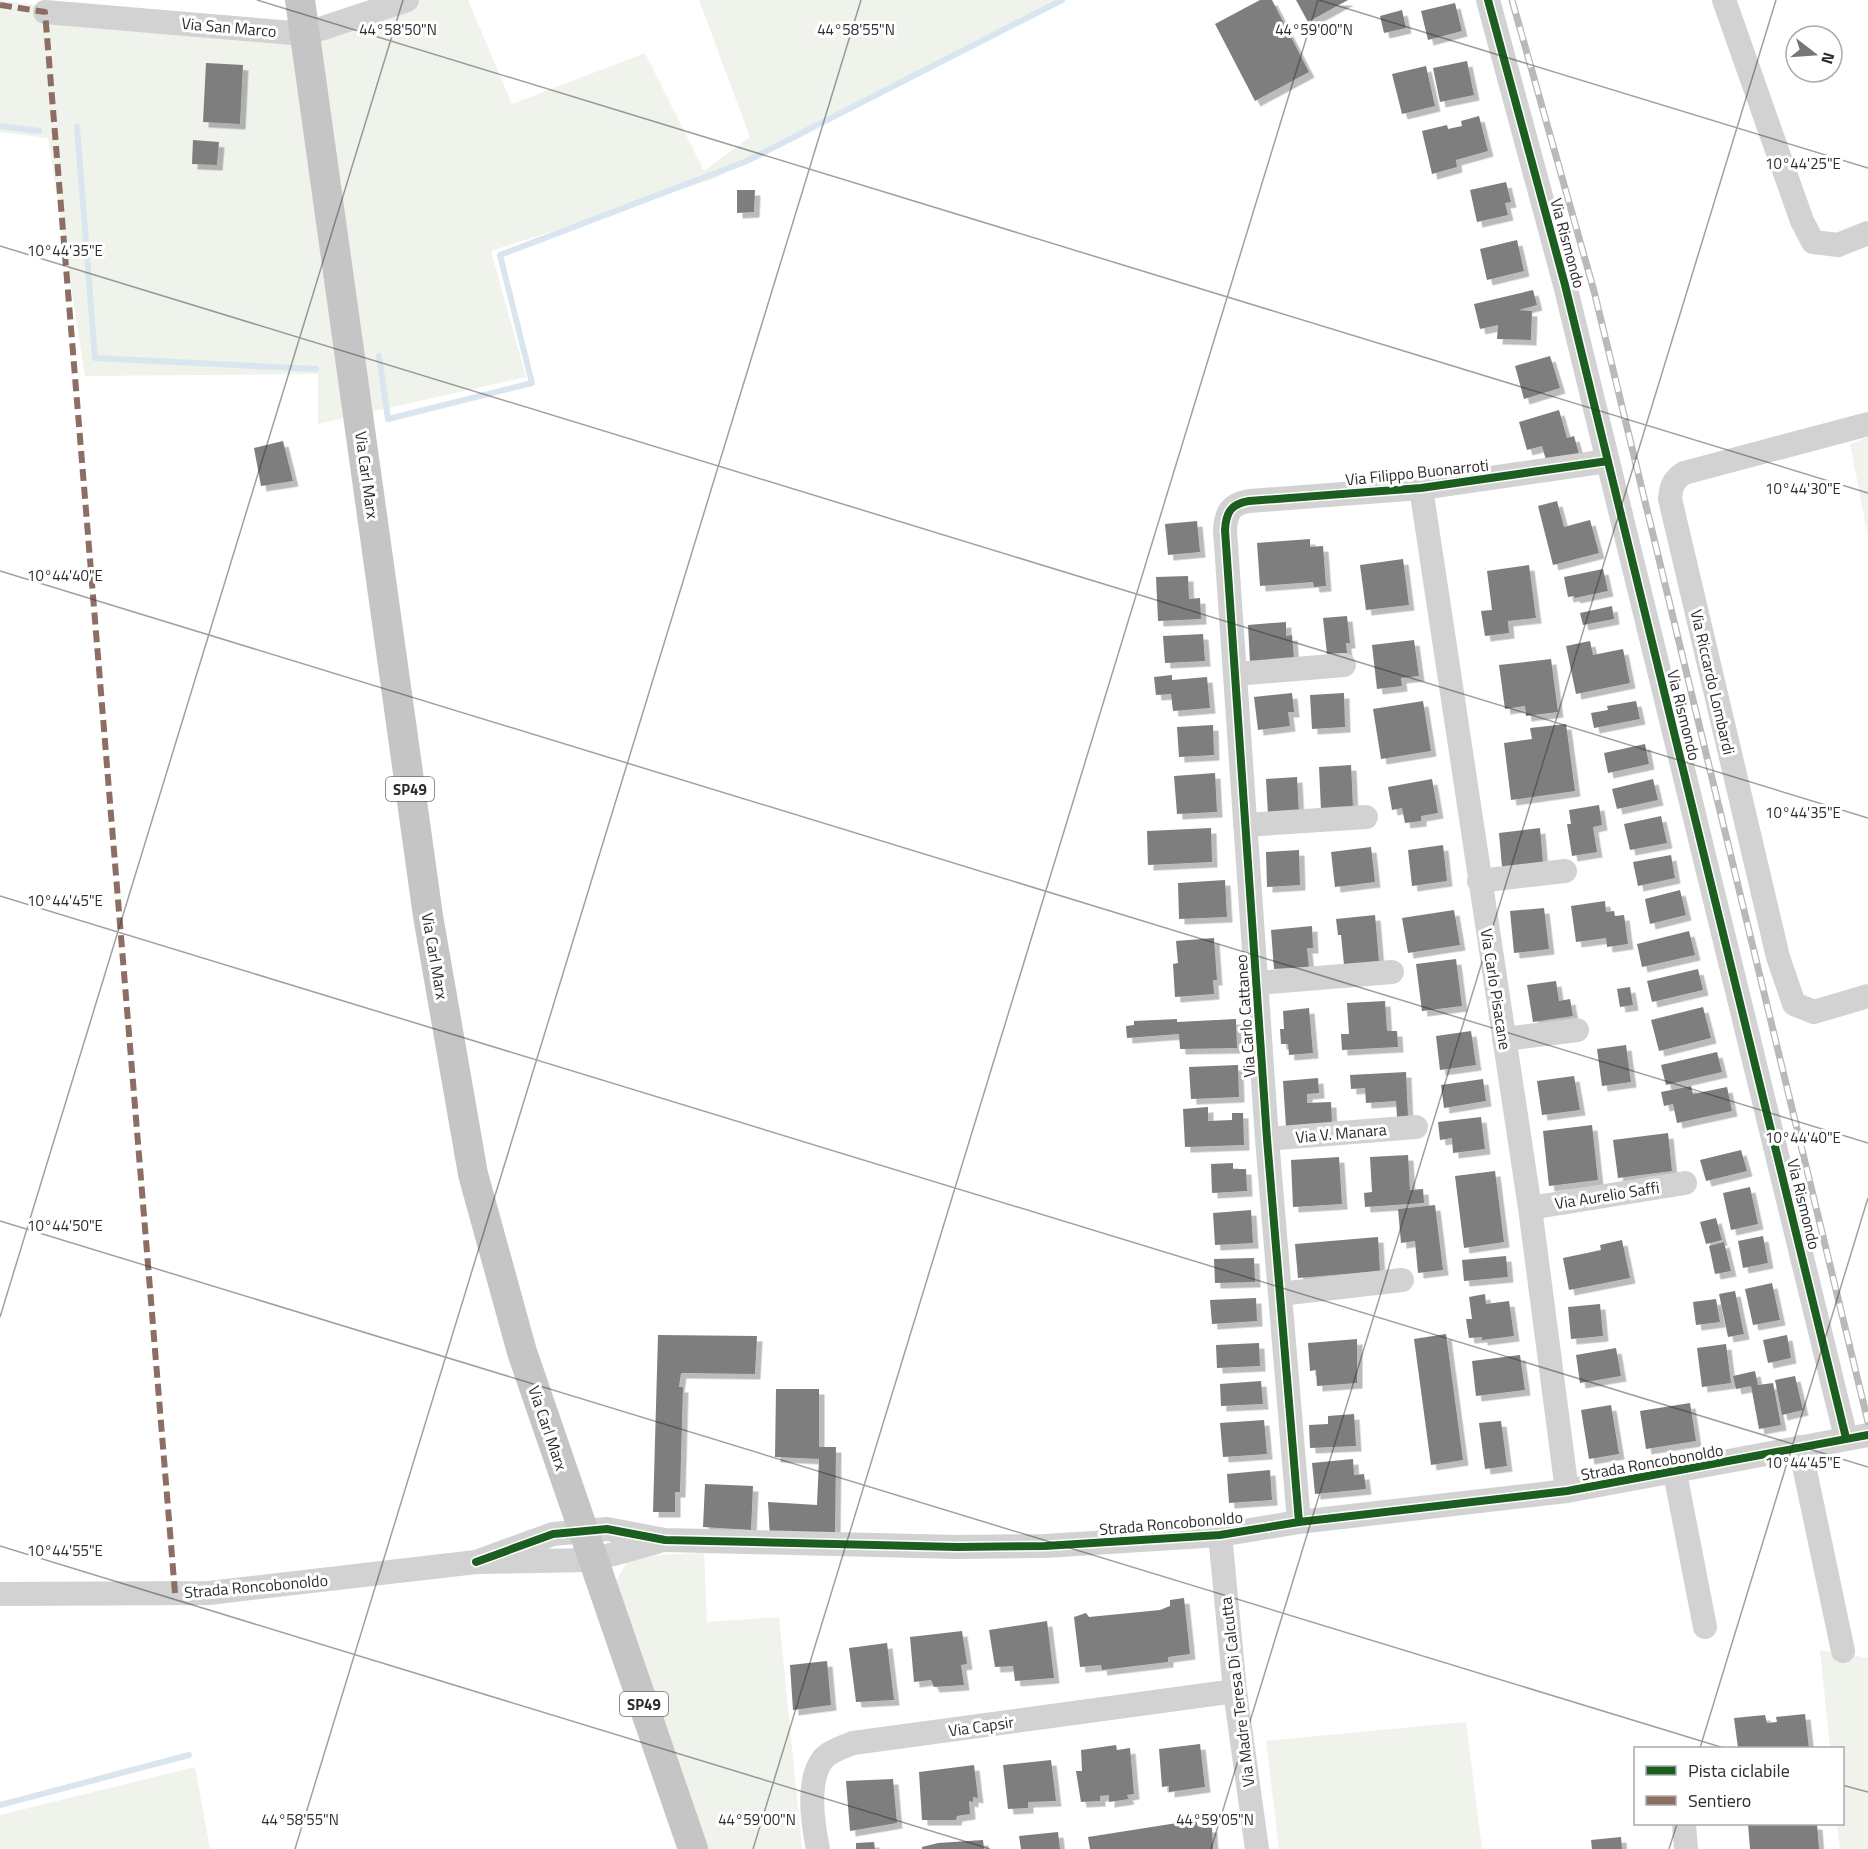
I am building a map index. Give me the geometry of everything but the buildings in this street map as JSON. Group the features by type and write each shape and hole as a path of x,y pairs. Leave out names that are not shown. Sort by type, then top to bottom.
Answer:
{"main road":[{"name":"SP49","path":"300,0 305,34"},
{"name":"Via Carl Marx","path":"305,34 428,916 473,1174 522,1352 693,1849"}],"street":[{"name":"Via San Marco","path":"45,12 305,34 407,0"},
{"name":"Via Rismondo","path":"1488,0 1565,285 1857,1436"},
{"path":"1724,0 1802,221 1813,242 1838,245 1868,233"},
{"name":"Via Riccardo Lombardi","path":"1868,424 1684,473 1675,478 1670,488 1670,499 1778,957 1794,1004 1814,1012 1868,996"},
{"name":"Via Filippo Buonarroti","path":"1229,509 1249,501 1421,488 1608,461"},
{"name":"Via Carlo Pisacane","path":"1421,488 1530,1208 1567,1491"},
{"name":"Via Carlo Cattaneo","path":"1229,509 1225,530 1245,825 1267,1139 1299,1522"},
{"path":"1235,674 1344,665"},
{"path":"1245,825 1366,817"},
{"path":"1479,881 1565,871"},
{"path":"1256,982 1392,972"},
{"path":"1504,1039 1577,1030"},
{"name":"Via V. Manara","path":"1267,1139 1416,1127"},
{"name":"Via Aurelio Saffi","path":"1530,1208 1685,1183"},
{"path":"1280,1294 1402,1280"},
{"name":"Strada Roncobonoldo","path":"476,1562 553,1534 607,1529 666,1540 1045,1546 1220,1535 1299,1522 1567,1491 1675,1473 1857,1436"},
{"path":"1800,1447 1843,1650"},
{"path":"1675,1473 1705,1627"},
{"name":"Via Madre Teresa Di Calcutta","path":"1220,1535 1235,1691 1257,1849"},
{"name":"Strada Roncobonoldo","path":"0,1594 209,1593 476,1562 592,1560 666,1540"},
{"name":"Via Capsir","path":"818,1849 813,1793 819,1766 824,1758 853,1743 1235,1691"},
{"path":"1684,1825 1686,1849"}],"shaded area":[{"path":"0,0 53,8 304,23 384,0 468,0 512,104 645,53 704,171 750,137 699,0 1060,0 713,179 491,251 526,377 318,424 318,374 85,376 48,138 0,132"},
{"path":"1868,437 1868,537 1850,444"},
{"path":"704,1553 707,1622 779,1617 802,1849 708,1849 615,1583 628,1561 658,1555"},
{"path":"1820,1650 1868,1658 1868,1849 1840,1849 1837,1825 1844,1825 1844,1747 1830,1747"},
{"path":"1466,1722 1482,1849 1279,1849 1266,1741"},
{"path":"195,1767 210,1849 0,1849 0,1815"}],"waterway":[{"path":"379,356 388,419 532,383 500,255 747,161 1062,0"},
{"path":"0,126 39,131"},
{"path":"77,127 95,358 316,369"},
{"path":"0,1805 189,1755"}],"railway":[{"path":"1512,0 1594,291 1868,1422"}],"marked path":[{"path":"0,5 45,12 175,1593"}],"cycle path":[{"path":"1488,0 1565,285 1846,1438"},
{"path":"1299,1522 1267,1139 1225,530 1228,514 1238,504 1249,501 1421,488 1608,461"},
{"path":"476,1562 553,1534 607,1529 665,1540 957,1547 1045,1546 1220,1535 1299,1522 1567,1491 1868,1435"}]}
